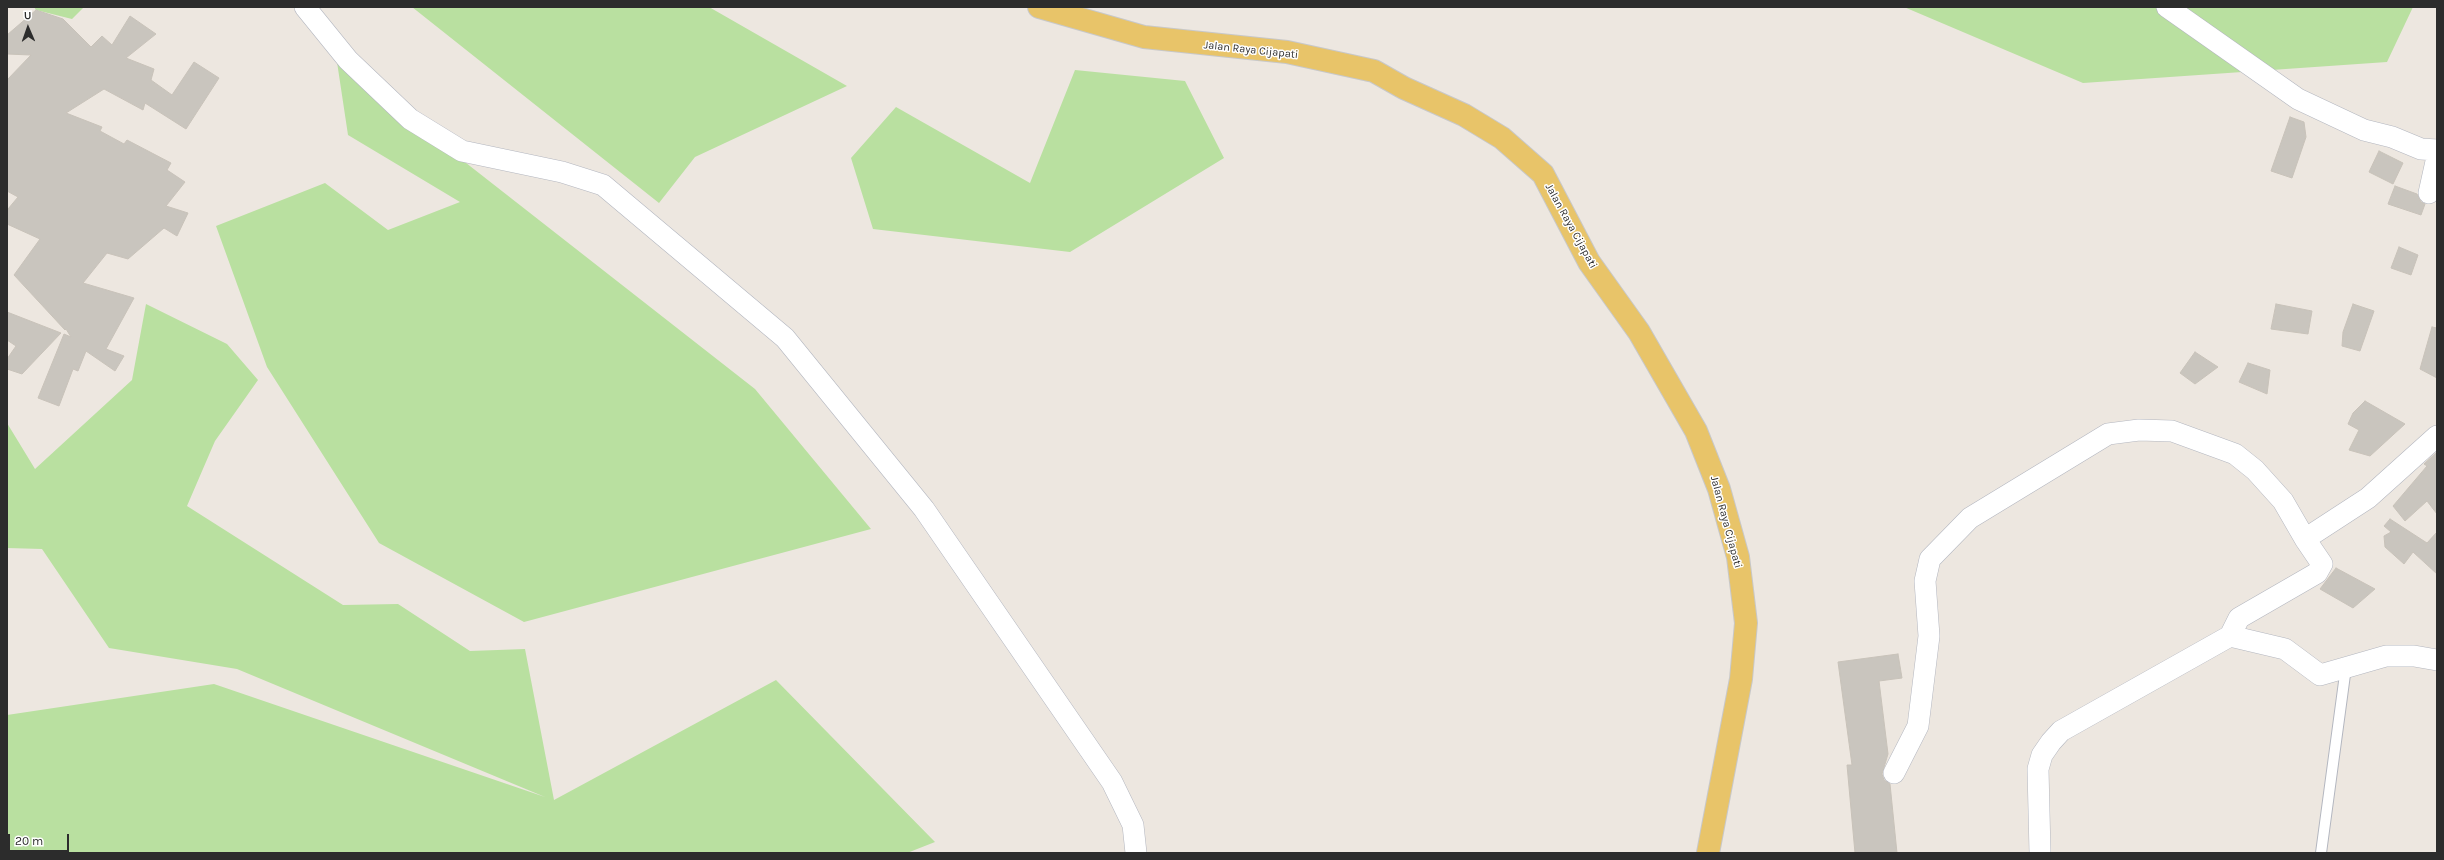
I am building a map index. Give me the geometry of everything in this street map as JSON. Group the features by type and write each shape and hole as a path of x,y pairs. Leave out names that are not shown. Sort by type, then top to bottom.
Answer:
{"main road":[{"name":"Jalan Raya Cijapati","path":"1039,7 1144,37 1287,52 1374,71 1404,88 1464,115 1502,138 1543,174 1589,262 1639,332 1696,431 1720,489 1738,557 1746,623 1742,678 1708,853"}],"street":[{"path":"305,7 348,60 410,120 462,151 562,172 603,184 785,338 924,509 1108,776 1133,825 1136,853"},
{"path":"2167,7 2298,99 2364,130 2392,137 2421,149 2437,150"},
{"path":"2429,193 2437,157"},
{"path":"1894,773 1918,726 1929,636 1925,581 1930,559 1970,518 2108,434 2139,430 2172,431 2235,454 2255,470 2283,501 2305,539 2320,558 2322,564 2320,569 2239,618 2230,636 2061,731 2050,742 2042,755 2038,769 2040,853"},
{"path":"2305,539 2368,498 2437,436"},
{"path":"2230,636 2285,650 2320,675 2386,656 2408,656 2437,660"}],"lane":[{"path":"2321,853 2346,667"}],"green space":[{"path":"34,7 84,7 72,19 36,10"},
{"path":"412,7 709,7 847,86 695,157 659,203"},
{"path":"1904,7 2413,7 2387,62 2083,83"},
{"path":"337,62 755,389 871,529 524,622 379,543 267,367 216,226 325,183 388,230 460,202 348,135"},
{"path":"1075,70 1185,81 1224,158 1070,252 873,229 851,158 896,107 1030,183"},
{"path":"146,304 227,344 258,380 215,441 187,506 343,605 398,604 470,651 525,649 554,800 776,680 935,842 907,853 7,853 7,715 214,684 545,797 237,669 109,648 42,549 7,548 7,423 35,469 132,380"}],"building":[{"path":"36,10 63,19 91,47 102,36 112,45 130,16 156,34 126,58 154,69 151,80 172,95 194,62 219,78 186,129 145,103 143,110 104,89 66,113 102,127 100,131 124,144 127,140 171,163 167,170 185,182 166,206 188,213 177,236 164,228 128,259 107,253 83,283 134,298 106,349 124,356 115,371 86,351 78,371 73,369 59,406 38,398 64,334 71,337 66,329 65,330 14,275 40,239 7,224 8,209 18,197 7,191 7,80 31,55 7,54 7,35"},
{"path":"2290,117 2304,122 2306,137 2292,178 2271,171"},
{"path":"2379,151 2403,163 2393,184 2369,172"},
{"path":"2395,186 2417,194 2421,202 2425,204 2421,215 2388,204"},
{"path":"2399,247 2418,255 2411,275 2391,268"},
{"path":"2276,304 2312,311 2308,334 2271,329"},
{"path":"2353,304 2374,311 2360,351 2342,346 2343,332"},
{"path":"7,312 61,333 22,374 7,369 7,359 16,346 7,340"},
{"path":"2432,327 2437,328 2437,378 2420,369"},
{"path":"2195,352 2218,367 2195,384 2180,373"},
{"path":"2248,363 2270,370 2267,394 2239,382"},
{"path":"2365,401 2405,424 2370,456 2349,450 2359,430 2348,424 2353,413"},
{"path":"2437,452 2437,514 2427,501 2405,521 2393,506 2427,466 2424,464"},
{"path":"2390,519 2427,543 2437,532 2437,574 2413,552 2404,564 2385,547 2384,536 2391,532 2384,526"},
{"path":"2336,568 2375,589 2353,608 2320,589"},
{"path":"1898,654 1902,678 1879,681 1888,754 1882,774 1884,780 1890,784 1897,853 1855,853 1847,765 1852,765 1838,662"}]}
